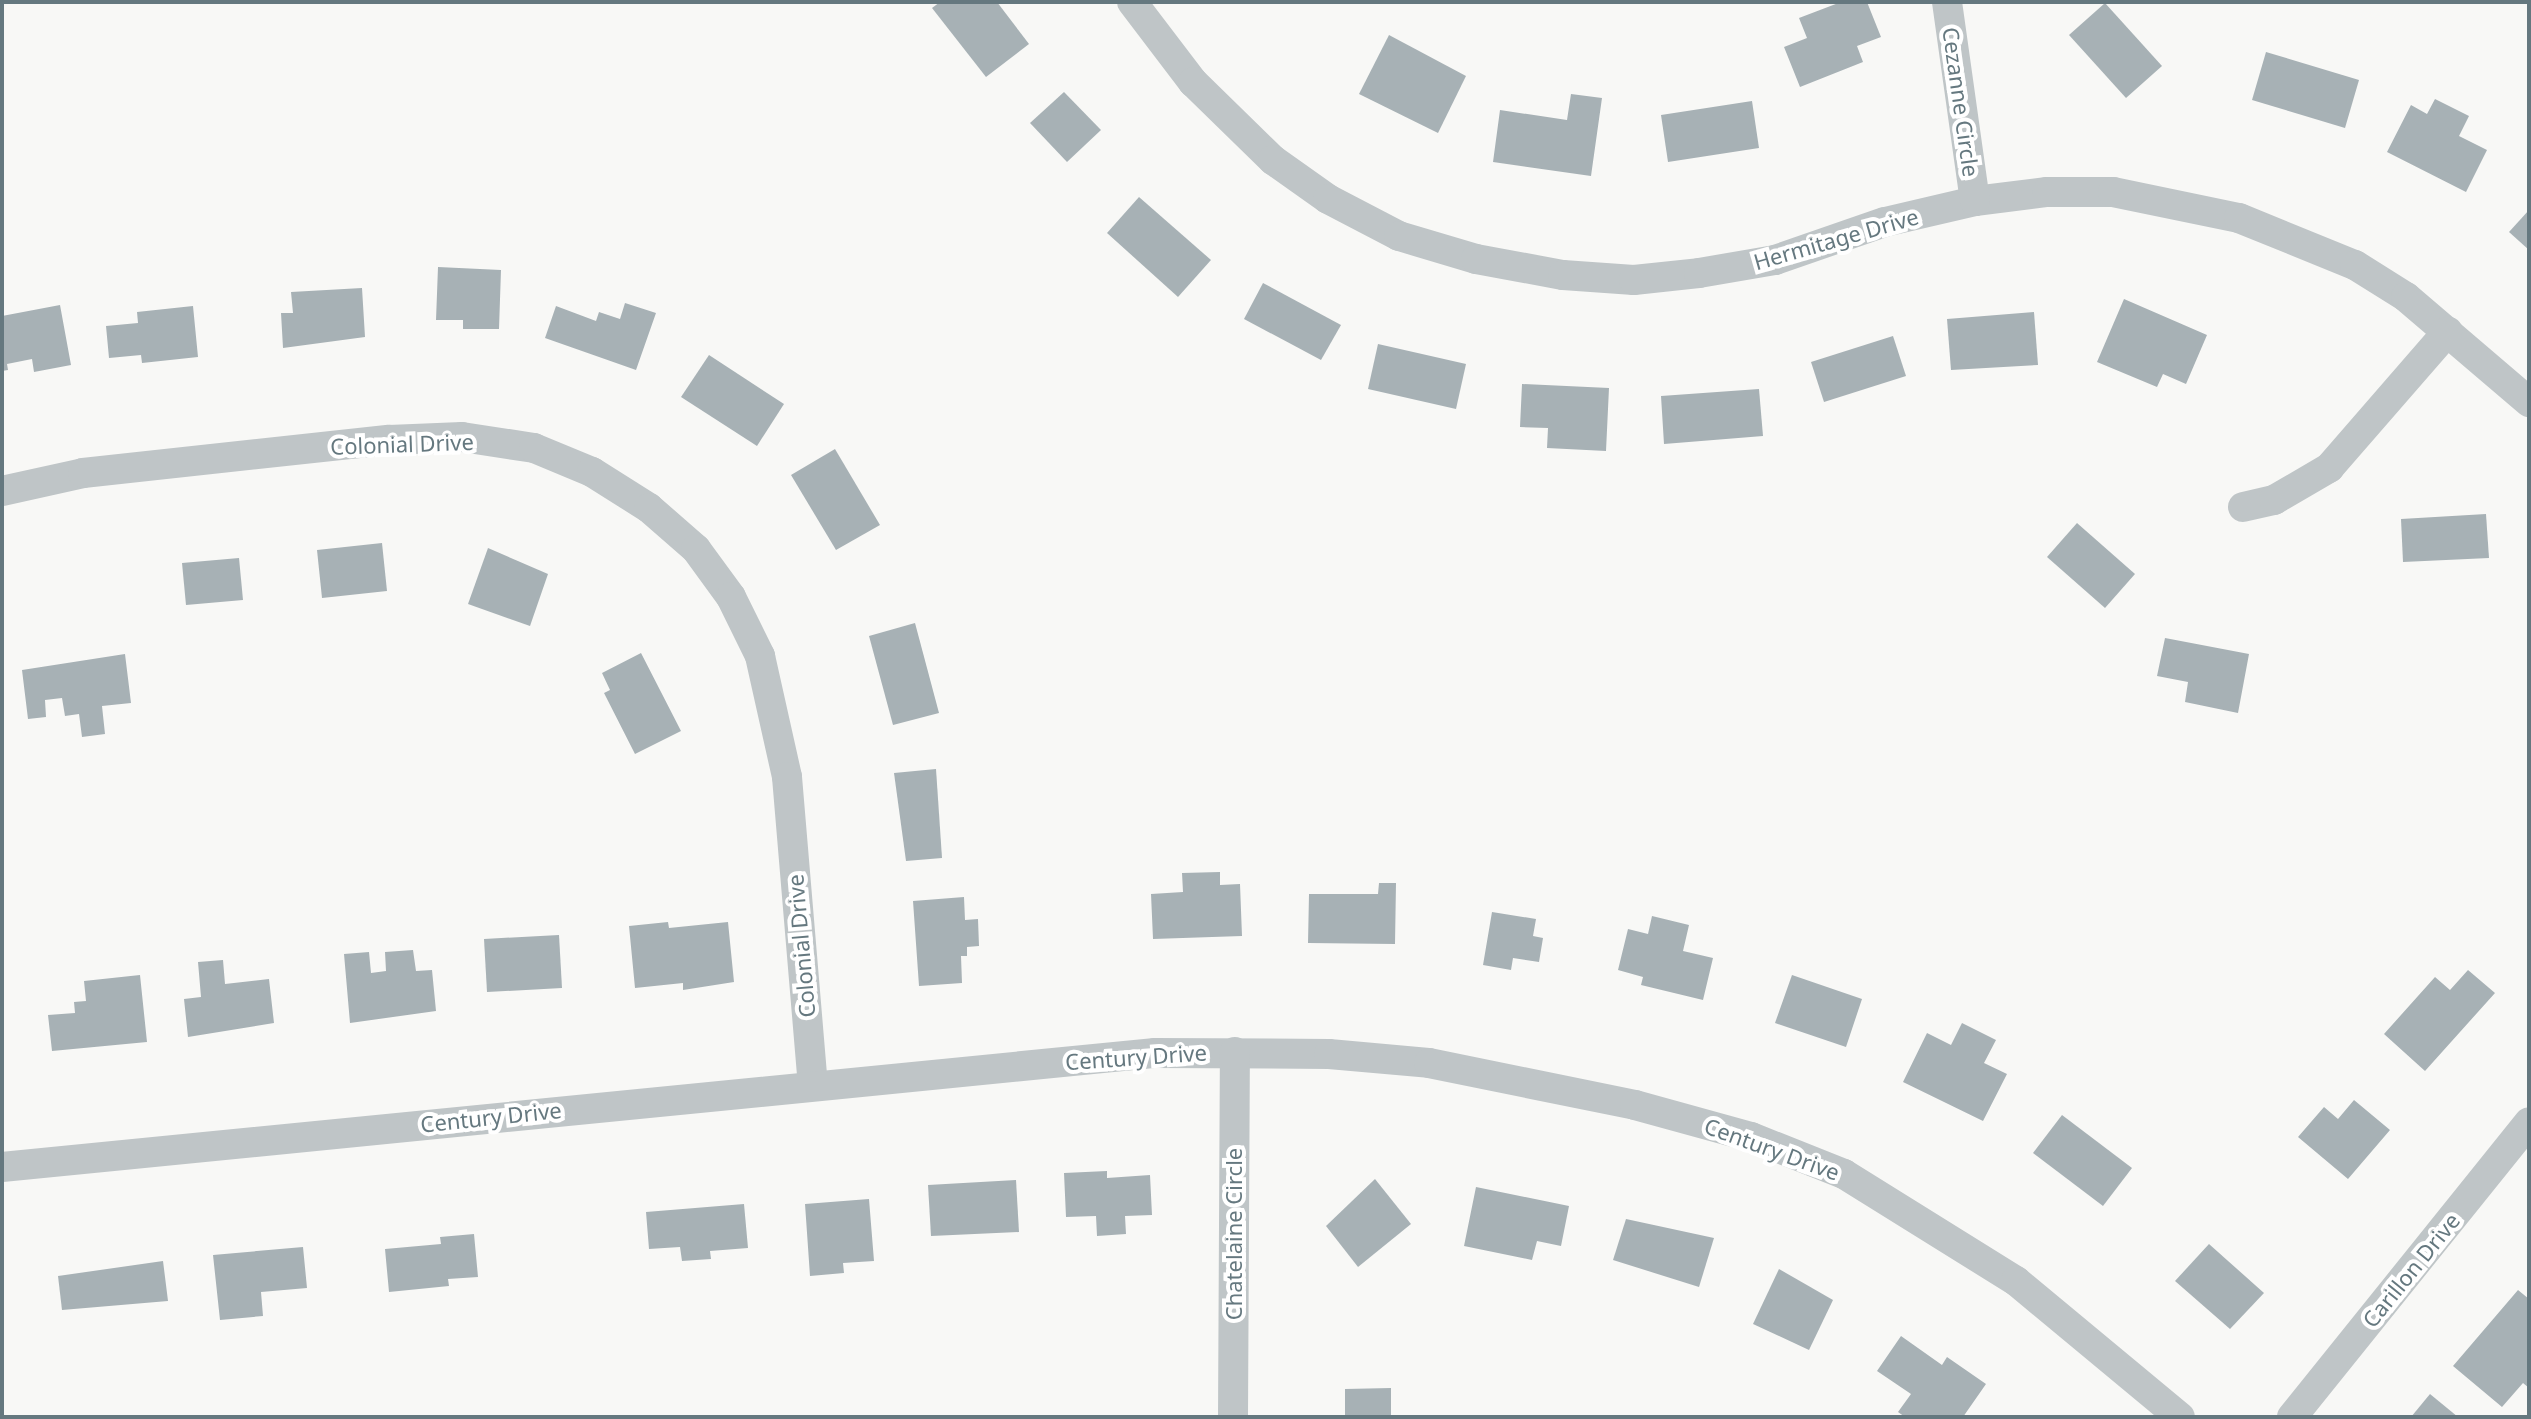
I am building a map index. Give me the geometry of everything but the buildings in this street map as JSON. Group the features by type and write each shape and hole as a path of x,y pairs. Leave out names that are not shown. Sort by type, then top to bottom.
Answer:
{"street":[{"name":"Hermitage Drive","path":"1132,2 1193,82 1273,160 1328,199 1399,236 1476,259 1591,277 1634,280 1775,260 1885,222 1975,201 2047,192 2113,192 2239,218 2355,265 2448,331 2529,402"},
{"name":"Cezanne Circle","path":"1947,2 1975,201"},
{"path":"2243,507 2274,500 2329,468 2448,331"},
{"name":"Colonial Drive","path":"2,491 99,471 389,440 462,437 534,448 592,472 649,508 696,549 731,597 760,656 787,777 813,1085"},
{"name":"Century Drive","path":"2,1167 1155,1053 1235,1052 1429,1063 1536,1081 1751,1137 1844,1174 1923,1219 2016,1281 2180,1417"},
{"name":"Chatelaine Circle","path":"1233,1417 1235,1052"},
{"name":"Carillon Drive","path":"2292,1417 2529,1122"}]}
